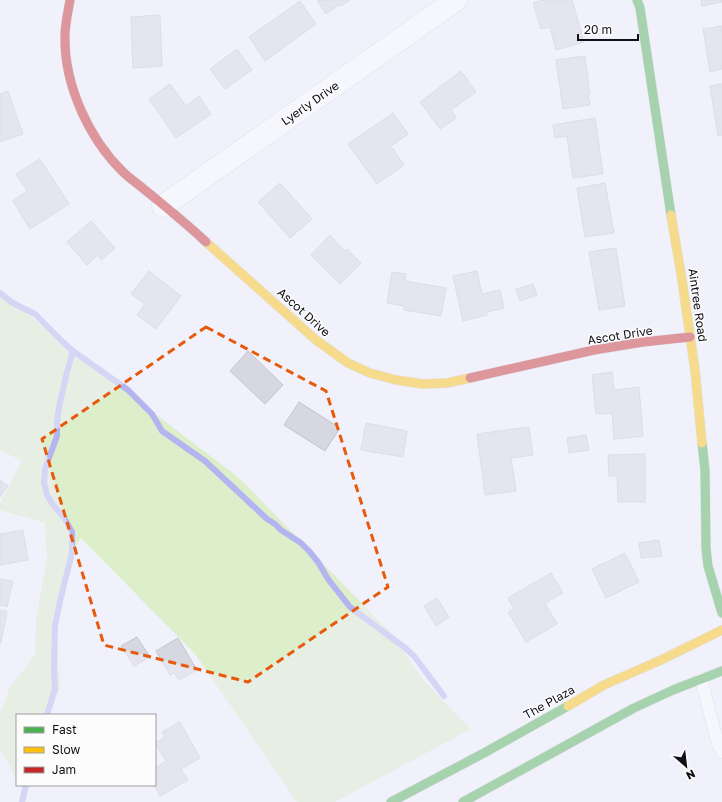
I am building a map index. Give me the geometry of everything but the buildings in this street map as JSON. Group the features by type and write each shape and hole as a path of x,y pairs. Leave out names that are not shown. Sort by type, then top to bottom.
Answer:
{"street":[{"name":"Ascot Drive","path":"70,0 65,36 67,65 71,86 87,124 98,142 122,171 200,235 316,340 348,363 370,373 390,378 422,384 447,383 594,350 643,342 690,337"},
{"name":"Lyerly Drive","path":"163,206 456,0"},
{"name":"Aintree Road","path":"637,0 640,8 695,370 705,470 706,548 708,566 722,614"},
{"name":"The Plaza","path":"391,802 484,753 604,685 661,660 722,630"},
{"path":"463,802 634,708 673,690 722,671"}],"lane":[{"path":"701,679 718,744 722,752"}],"highlighted area":[{"path":"206,327 326,391 388,587 248,682 104,645 42,439"}],"green space":[{"path":"0,292 83,359 238,477 389,631 425,682 471,729 335,802 297,802 195,654 81,538 71,554 56,620 60,689 43,714 16,714 16,778 0,749 0,714 10,687 35,655 36,618 47,558 45,523 0,510 0,503 22,461 0,450"}],"waterway":[{"path":"0,293 13,303 35,314 73,351 128,390 152,414 162,431 205,461 267,519 301,543 318,562 328,579 350,607 414,656 444,696"},
{"path":"47,714 55,689 55,626 72,553 72,532 63,516 53,505 47,495 44,483 45,469 57,436 59,407 73,351"},
{"path":"22,802 26,786"}],"traffic: fast":[{"path":"637,0 640,8 671,215"},
{"path":"702,443 705,470 706,548 708,566 722,613"},
{"path":"463,802 634,708 673,690 722,671"},
{"path":"391,802 484,753 568,706"}],"traffic: slow":[{"path":"671,215 695,370 702,443"},
{"path":"206,242 316,340 348,363 370,373 396,380 423,384 447,383 470,378"},
{"path":"568,706 604,685 661,660 722,630"}],"traffic: jam":[{"path":"70,0 65,32 66,54 74,91 80,109 89,126 99,142 122,171 206,242"},
{"path":"470,378 594,350 643,342 690,337"}]}
